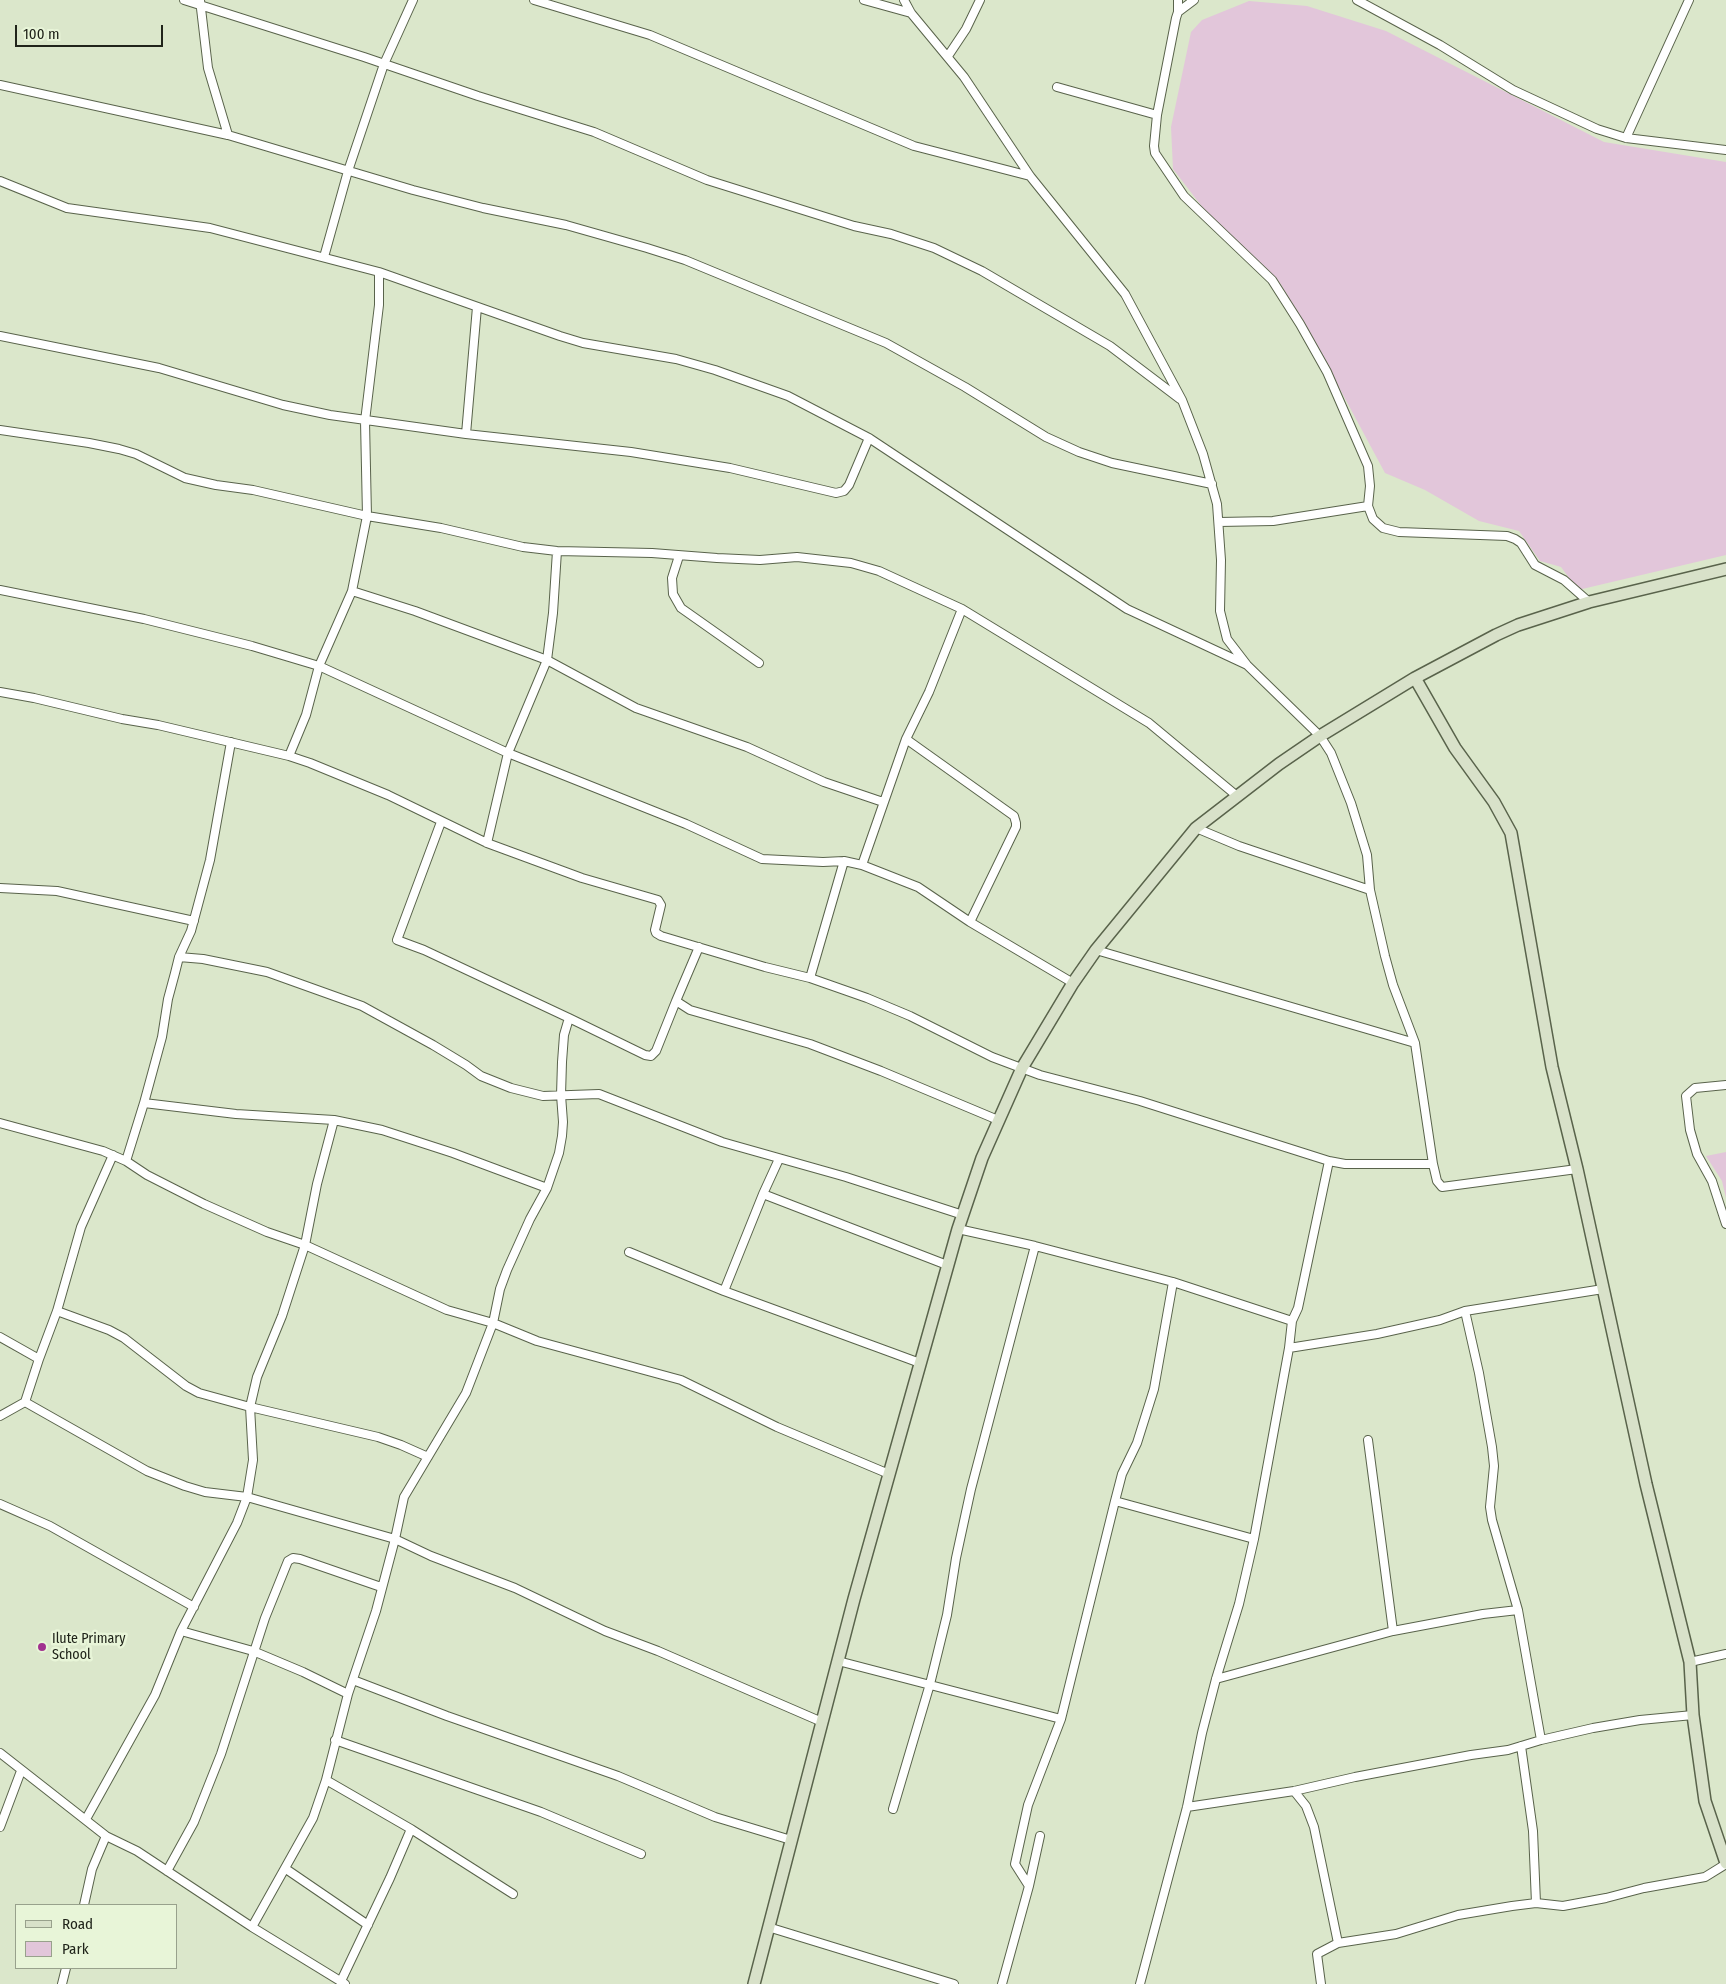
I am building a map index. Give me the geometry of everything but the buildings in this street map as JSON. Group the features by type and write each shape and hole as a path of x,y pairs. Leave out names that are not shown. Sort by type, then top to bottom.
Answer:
{"main road":[{"path":"754,1984 838,1661 958,1229 982,1158 1022,1068 1073,983 1096,950 1196,828 1320,736 1415,678 1496,634 1542,616 1588,602 1726,570"},
{"path":"1415,678 1455,748 1494,802 1511,833 1551,1059 1578,1169 1646,1484 1690,1662 1694,1715 1705,1801 1726,1864"}],"street":[{"path":"184,0 200,3 478,96 594,132 707,180 854,226 891,234 934,248 982,271 1110,346 1182,400"},
{"path":"324,257 348,171 384,64 414,0"},
{"path":"534,0 650,35 914,146 1030,176"},
{"path":"864,0 911,13"},
{"path":"904,0 911,13 948,56 979,98 1030,176 1125,294 1182,400 1212,484 1219,522 1221,560 1220,611 1227,639 1247,665 1320,736 1332,753 1351,803 1367,855 1370,890 1393,985 1415,1043 1437,1181 1442,1187 1578,1169"},
{"path":"948,56 966,29 980,0"},
{"path":"1178,0 1178,12 1157,115 1154,146 1160,163 1184,196 1272,280 1300,324 1327,372 1368,466 1370,486 1368,506 1373,519 1383,528 1399,532 1507,536 1515,539 1522,543 1535,566 1564,580 1588,602"},
{"path":"1178,12 1194,0"},
{"path":"1356,0 1440,44 1512,90 1597,129 1626,138 1726,150"},
{"path":"1626,138 1689,0"},
{"path":"200,3 208,68 228,135"},
{"path":"0,85 228,135 348,171 483,208 566,225 685,260 886,343 965,387 1046,437 1079,452 1112,463 1212,484"},
{"path":"1057,87 1157,115"},
{"path":"0,181 67,208 210,228 379,272 583,342 676,359 715,370 788,396 869,438 1127,609 1247,665"},
{"path":"289,756 306,715 320,666 352,591 366,516 365,421 379,305 379,272"},
{"path":"466,434 477,307"},
{"path":"0,336 159,368 283,405 330,415 466,434 631,452 730,468 836,492 844,491 849,485 869,438"},
{"path":"0,430 119,449 136,454 185,478 216,486 253,490 366,516 442,528 523,547 557,551 760,560 797,558 851,563 879,571 962,609 1149,723 1237,796"},
{"path":"1219,522 1273,521 1368,506"},
{"path":"487,843 508,753 547,660 553,613 557,551"},
{"path":"679,556 672,578 672,594 682,608 759,662"},
{"path":"0,590 144,619 252,646 320,666 508,753 686,824 762,859 823,862 844,860 918,887 970,922 1073,983"},
{"path":"352,591 415,611 547,660 636,708 747,747 824,782 883,802"},
{"path":"862,865 906,739 929,692 962,609"},
{"path":"0,692 34,698 122,720 158,725 289,756 388,795 487,843 582,878 658,900 661,902 661,905 655,926 656,934 810,978 910,1016 992,1057 1040,1075 1140,1101 1329,1161 1346,1164 1433,1164"},
{"path":"906,739 1014,816 1016,828 970,922"},
{"path":"126,1161 162,1037 168,1000 179,957 194,921 210,860 231,742"},
{"path":"441,822 397,940 424,950 645,1055 651,1056 656,1051 699,947"},
{"path":"1196,828 1239,846 1370,890"},
{"path":"810,978 844,860"},
{"path":"0,888 57,891 194,921"},
{"path":"1096,950 1415,1043"},
{"path":"179,957 203,959 267,972 362,1006 433,1044 490,1081 511,1088 542,1096 599,1094 722,1142 846,1177 963,1215"},
{"path":"676,1002 690,1010 810,1044 881,1071 998,1120"},
{"path":"252,1927 313,1818 326,1780 348,1694 382,1587 404,1496 466,1393 493,1323 500,1289 516,1248 547,1188 559,1153 562,1136 563,1122 560,1095 564,1035 569,1018"},
{"path":"1726,1085 1695,1088 1686,1096 1690,1130 1697,1154 1712,1181 1726,1224"},
{"path":"144,1103 227,1113 334,1120 382,1130 453,1153 547,1188"},
{"path":"86,1819 155,1695 181,1631 237,1523 247,1497 253,1460 250,1407 257,1377 282,1316 305,1245 317,1184 334,1120"},
{"path":"0,1123 90,1146 113,1155 204,1204 266,1232 305,1245 447,1310 493,1323 537,1341 681,1380 777,1427 889,1474"},
{"path":"0,1416 25,1402 57,1311 81,1227 113,1155"},
{"path":"724,1291 779,1159"},
{"path":"1140,1984 1187,1807 1202,1734 1216,1679 1238,1604 1254,1539 1289,1348 1292,1320 1298,1308 1329,1161"},
{"path":"763,1194 947,1265"},
{"path":"958,1229 1035,1246 1173,1282 1292,1320"},
{"path":"893,1809 930,1684 947,1615 956,1558 971,1489 1035,1246"},
{"path":"629,1252 724,1291 920,1363"},
{"path":"1029,1886 1015,1864 1028,1805 1061,1719 1122,1474 1137,1443 1154,1389 1173,1282"},
{"path":"1289,1348 1377,1334 1440,1320 1465,1311 1603,1289"},
{"path":"57,1311 109,1330 124,1338 192,1390 250,1407 378,1437 428,1457"},
{"path":"1465,1311 1479,1373 1492,1447 1494,1466 1490,1507 1492,1520 1518,1610 1541,1740"},
{"path":"0,1336 39,1359"},
{"path":"25,1402 147,1471 205,1492 247,1497 395,1539 431,1556 515,1588 606,1631 658,1651 822,1722"},
{"path":"1368,1440 1393,1631"},
{"path":"1115,1501 1254,1539"},
{"path":"0,1504 50,1526 194,1607"},
{"path":"167,1871 194,1822 221,1754 254,1651 288,1561 293,1558 323,1566 382,1587"},
{"path":"1216,1679 1393,1631 1483,1614 1518,1610"},
{"path":"181,1631 254,1651 348,1694"},
{"path":"1690,1662 1726,1654"},
{"path":"838,1661 1061,1719"},
{"path":"353,1680 447,1716 618,1776 715,1817 791,1840"},
{"path":"1187,1807 1294,1791 1471,1754 1508,1750 1541,1740 1640,1720 1694,1715"},
{"path":"335,1740 541,1812 641,1854"},
{"path":"1521,1746 1533,1831 1536,1904"},
{"path":"0,1753 106,1836 137,1851 252,1927 343,1982 411,1830"},
{"path":"0,1827 21,1771"},
{"path":"326,1780 411,1830 513,1894"},
{"path":"1294,1791 1306,1806 1314,1827 1338,1944"},
{"path":"84,1904 92,1869 106,1836"},
{"path":"1002,1984 1029,1886 1040,1836"},
{"path":"1321,1984 1317,1954 1338,1944 1396,1934 1458,1915 1512,1906 1536,1904 1563,1906 1606,1898 1644,1888 1704,1877 1726,1864"},
{"path":"286,1869 368,1925"},
{"path":"768,1927 954,1984"},
{"path":"62,1984 66,1969"}],"green space":[{"path":"1249,1 1307,6 1386,31 1604,142 1726,162 1726,555 1578,590 1561,567 1540,561 1519,531 1479,521 1425,490 1385,473 1320,352 1280,283 1213,221 1173,169 1171,127 1191,32 1202,20"},
{"path":"1726,1152 1726,1198 1722,1181 1706,1156"}],"place":[{"name":"Ilute Primary School","path":"42,1647"}]}
